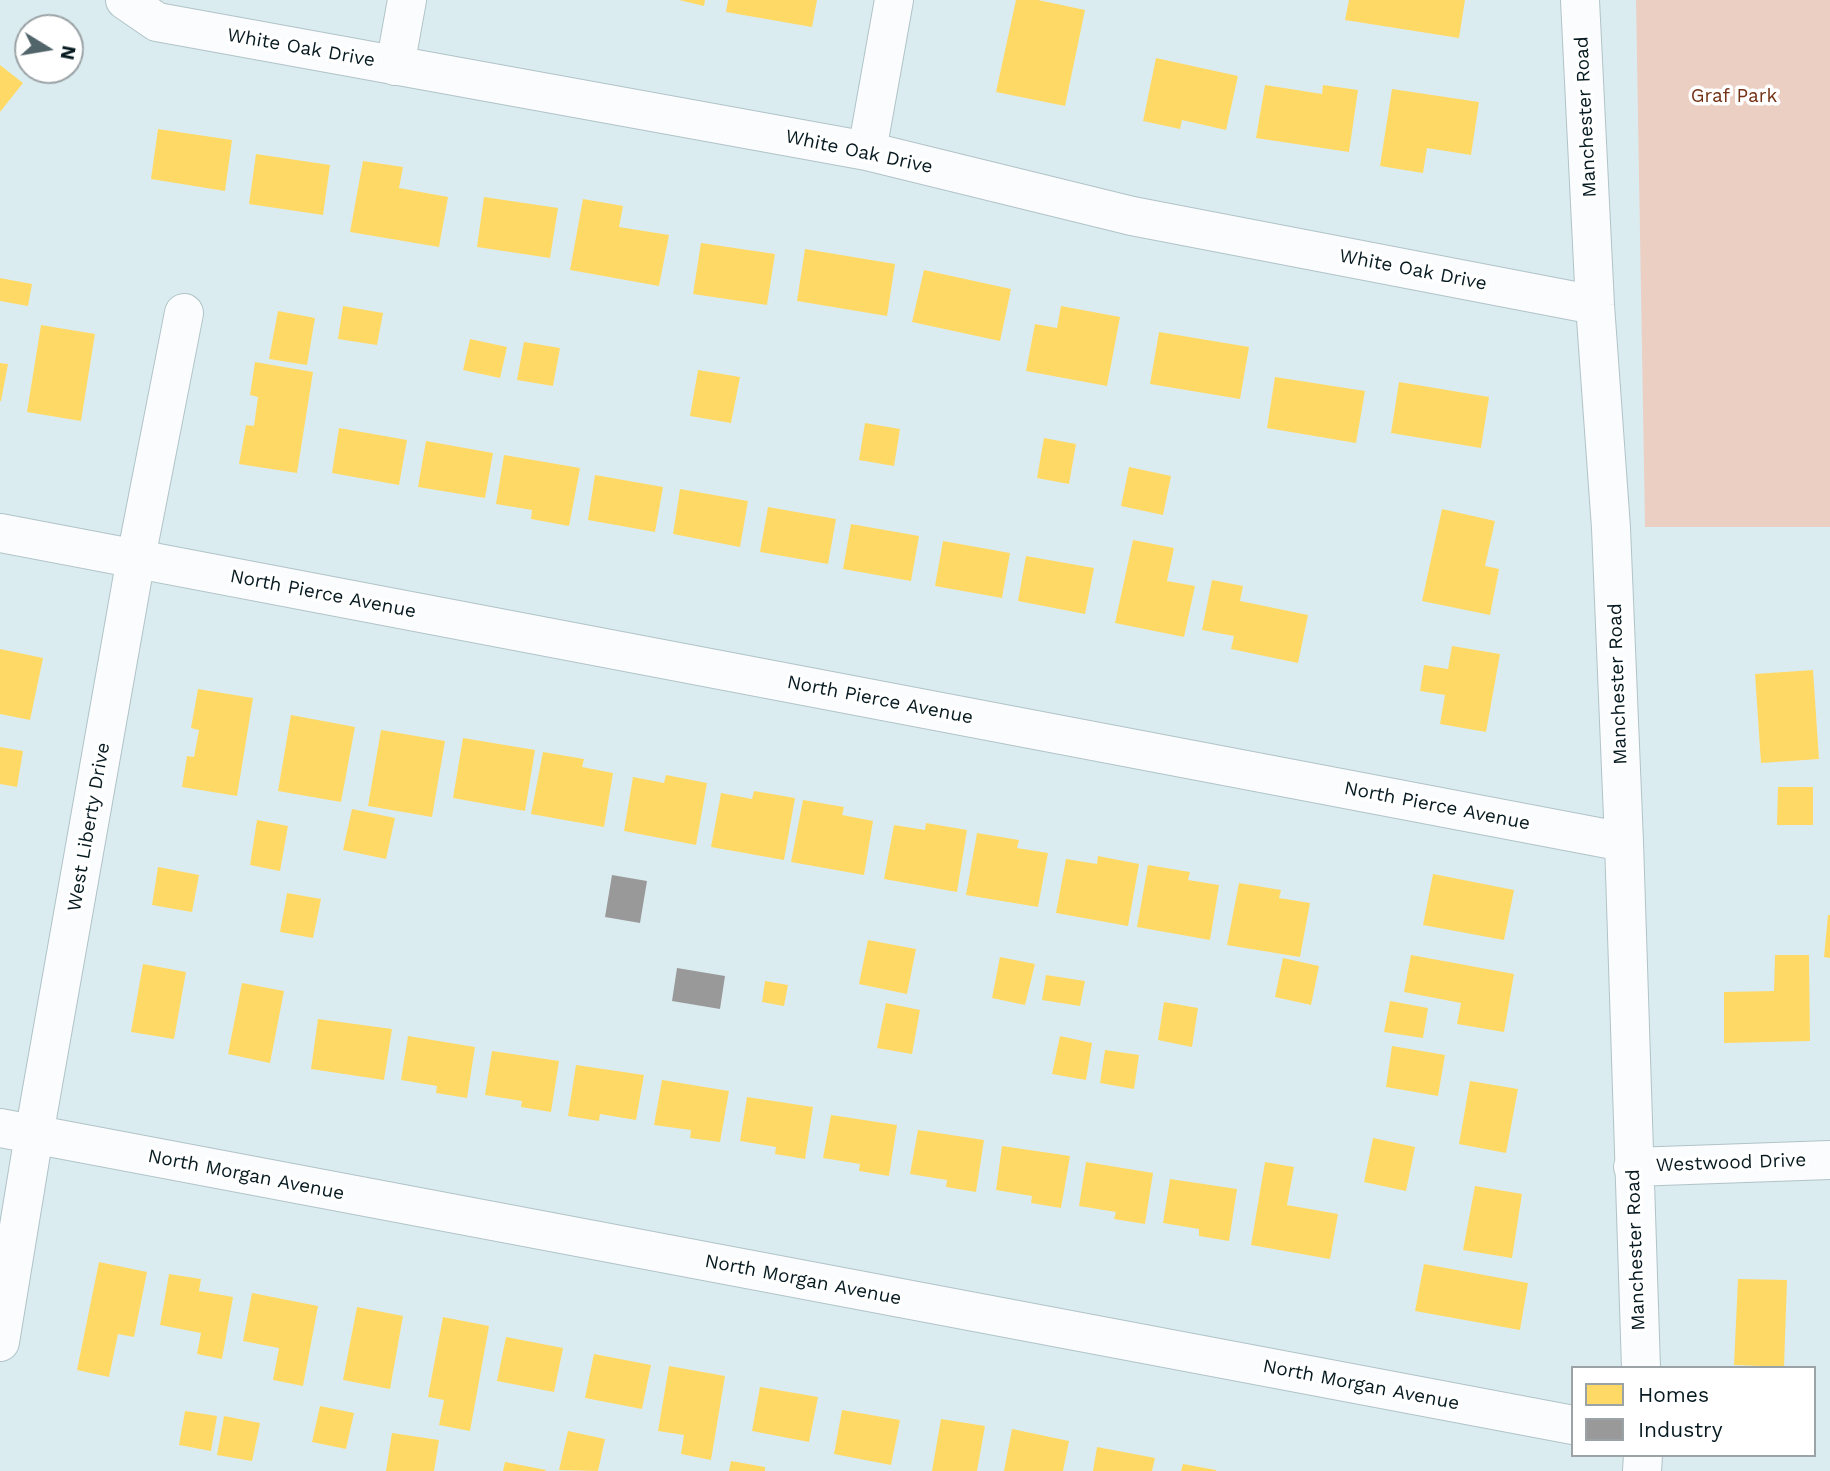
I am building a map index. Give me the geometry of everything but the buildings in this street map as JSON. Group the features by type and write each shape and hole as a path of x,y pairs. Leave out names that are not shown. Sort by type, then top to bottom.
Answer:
{"street":[{"name":"White Oak Drive","path":"125,0 157,22 867,150 1132,216 1595,304"},
{"path":"395,66 407,0"},
{"path":"867,150 894,0"},
{"name":"Manchester Road","path":"1580,0 1595,304 1611,528 1641,1366"},
{"name":"West Liberty Drive","path":"0,1342 17,1132 184,313"},
{"name":"North Pierce Avenue","path":"0,533 1624,842"},
{"name":"North Morgan Avenue","path":"17,1132 1571,1425"},
{"name":"Westwood Drive","path":"1633,1167 1830,1160"}],"green space":[{"name":"Graf Park","path":"1636,0 1830,0 1830,527 1645,527"}]}
